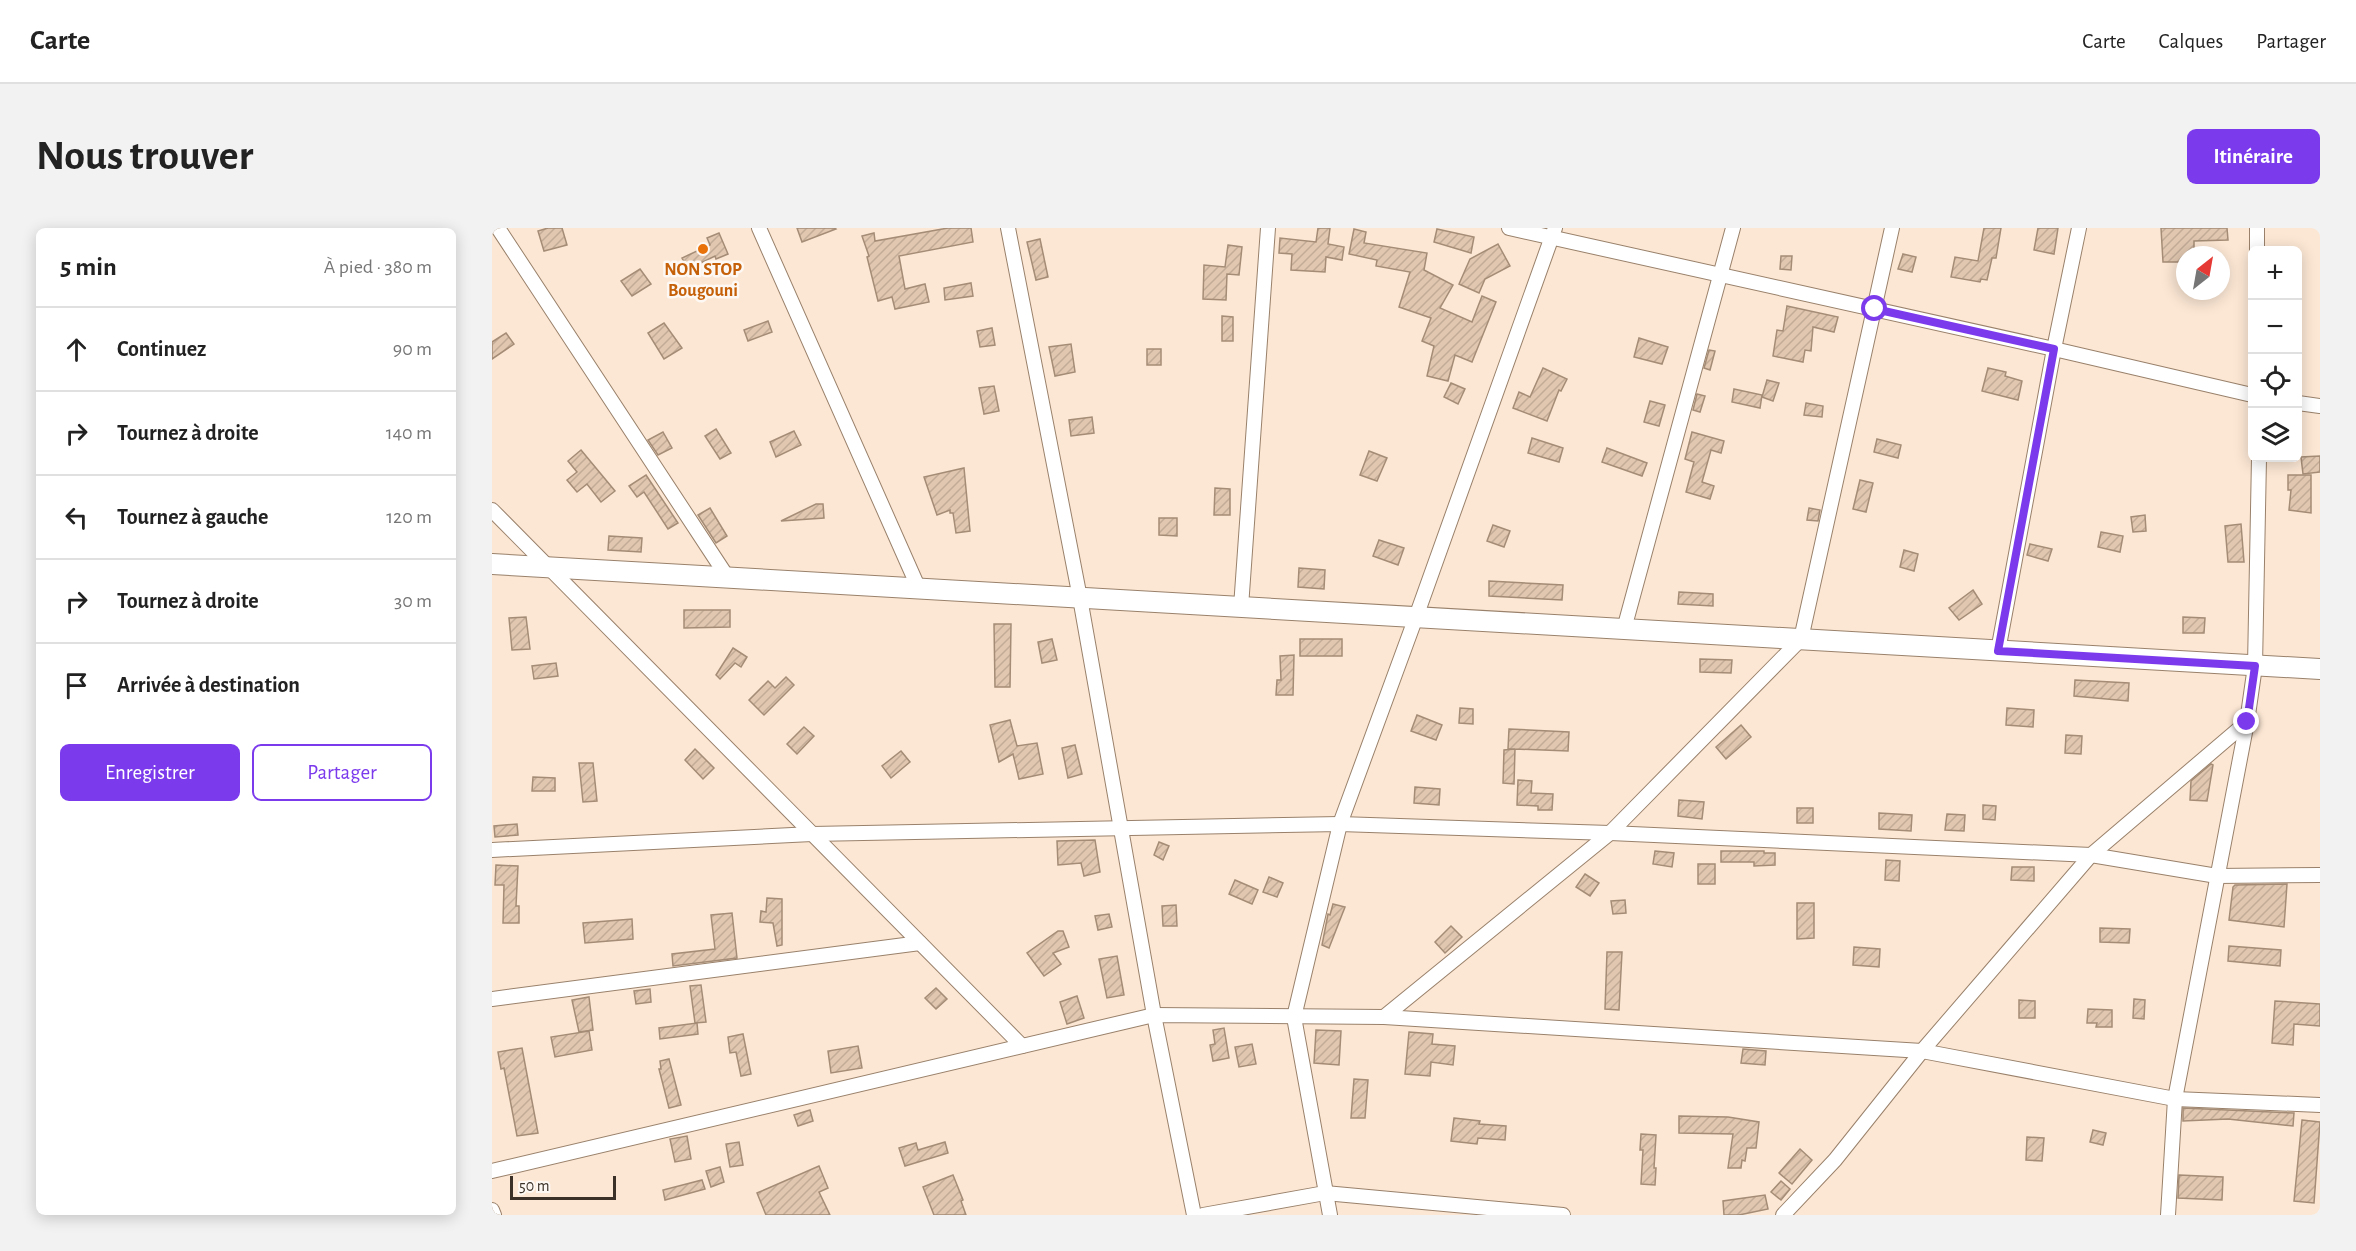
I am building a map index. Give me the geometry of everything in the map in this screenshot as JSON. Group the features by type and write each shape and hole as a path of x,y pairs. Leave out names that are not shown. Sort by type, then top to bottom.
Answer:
{"street":[{"path":"498,228 728,578"},
{"path":"759,228 919,588"},
{"path":"1008,228 1080,598 1154,1015 1194,1215"},
{"path":"1241,607 1268,228"},
{"path":"1509,228 1553,233 1721,275 2248,394"},
{"path":"1624,629 1733,228"},
{"path":"1384,1017 1610,833 1801,639 1892,228"},
{"path":"1998,651 2079,228"},
{"path":"2257,228 2258,246"},
{"path":"1330,1215 1294,1017 1340,824 1553,233"},
{"path":"2302,404 2320,406"},
{"path":"2168,1215 2175,1099 2247,722 2255,666 2259,462"},
{"path":"492,510 551,567 1022,1046"},
{"path":"492,564 2320,669"},
{"path":"1783,1215 1835,1160 1922,1051 2091,855 2247,722"},
{"path":"492,850 812,834 1120,826 1340,824 1610,833 2091,855 2217,876 2320,875"},
{"path":"492,999 920,943"},
{"path":"492,1171 1154,1015 1384,1017 1922,1051 2175,1099 2320,1106"},
{"path":"1203,1215 1325,1193 1563,1215"},
{"path":"492,1210 494,1215"}],"building":[{"path":"562,228 567,245 544,251 538,231"},
{"path":"797,228 835,228 836,229 802,242"},
{"path":"948,228 971,228 973,242 899,256 905,289 925,284 929,302 895,309 892,297 878,301 867,257 869,256 862,236 874,233 875,241"},
{"path":"1318,228 1330,228 1328,244 1344,247 1342,260 1326,257 1325,272 1291,270 1292,254 1279,253 1280,238 1316,242"},
{"path":"1984,228 2001,228 1996,258 1992,258 1987,280 1981,279 1980,282 1951,277 1955,257 1978,261"},
{"path":"2038,228 2058,228 2054,254 2034,250"},
{"path":"2161,228 2227,228 2228,240 2194,241 2194,246 2176,246 2176,262 2163,262"},
{"path":"1354,229 1366,232 1364,243 1427,253 1424,270 1453,285 1440,308 1472,322 1482,296 1496,302 1472,362 1455,355 1448,381 1427,376 1434,346 1422,341 1431,318 1399,307 1410,272 1376,266 1377,260 1349,254"},
{"path":"1437,229 1474,237 1471,253 1434,242"},
{"path":"719,233 728,254 716,259 715,256 688,269 682,258 710,245 707,238"},
{"path":"1040,239 1048,277 1036,280 1027,242"},
{"path":"1498,244 1510,266 1485,279 1479,293 1459,284 1470,259"},
{"path":"1228,245 1242,247 1239,275 1227,274 1226,300 1203,299 1204,265 1225,267"},
{"path":"1903,254 1916,257 1912,272 1898,269"},
{"path":"1781,256 1792,256 1791,270 1780,269"},
{"path":"640,269 651,284 632,296 621,281"},
{"path":"971,283 973,296 945,300 944,288"},
{"path":"1787,306 1838,317 1834,332 1813,327 1811,351 1805,350 1803,362 1773,356 1777,330 1783,331"},
{"path":"1222,316 1233,317 1233,341 1222,341"},
{"path":"768,321 772,332 748,341 744,330"},
{"path":"664,323 682,348 664,359 648,333"},
{"path":"992,328 995,345 980,347 977,331"},
{"path":"506,333 514,344 492,359 492,342"},
{"path":"1639,338 1668,347 1662,364 1634,357"},
{"path":"1071,344 1075,372 1055,376 1049,347"},
{"path":"1147,349 1161,349 1161,365 1147,365"},
{"path":"1709,350 1715,351 1710,370 1704,368"},
{"path":"1543,368 1567,379 1561,391 1559,390 1547,421 1513,408 1519,392 1530,397"},
{"path":"1988,368 2006,372 2005,376 2022,381 2018,400 1982,391"},
{"path":"1767,380 1779,383 1773,401 1762,397"},
{"path":"1451,383 1465,389 1458,404 1444,397"},
{"path":"994,386 999,411 984,414 979,388"},
{"path":"1734,389 1762,395 1760,408 1732,402"},
{"path":"1697,394 1705,396 1700,412 1693,410"},
{"path":"1650,401 1665,405 1659,426 1644,422"},
{"path":"1806,403 1823,406 1822,417 1804,415"},
{"path":"1092,417 1094,433 1071,436 1069,420"},
{"path":"716,429 731,453 720,459 705,436"},
{"path":"794,431 801,445 776,457 770,442"},
{"path":"663,432 672,448 658,455 648,440"},
{"path":"1692,432 1724,441 1721,453 1711,450 1702,482 1714,486 1710,499 1686,492 1694,462 1685,459"},
{"path":"1532,438 1563,448 1559,462 1528,453"},
{"path":"1877,439 1901,445 1898,458 1874,452"},
{"path":"1607,448 1647,463 1642,476 1602,462"},
{"path":"581,450 615,491 601,502 587,484 577,492 567,480 577,472 568,461"},
{"path":"1369,451 1387,458 1377,481 1360,475"},
{"path":"2320,456 2320,472 2303,474 2302,457"},
{"path":"964,468 970,531 956,533 953,513 950,513 950,510 937,515 924,477"},
{"path":"646,475 678,523 668,529 644,492 637,497 629,486"},
{"path":"2288,475 2311,475 2311,513 2289,510 2291,490 2288,490"},
{"path":"1860,480 1873,483 1866,512 1853,509"},
{"path":"1215,488 1230,489 1230,515 1214,515"},
{"path":"816,504 823,504 824,518 781,521"},
{"path":"710,508 727,536 716,543 698,515"},
{"path":"1809,508 1820,510 1818,521 1807,520"},
{"path":"2145,515 2146,531 2133,532 2131,517"},
{"path":"1159,518 1177,518 1177,536 1159,535"},
{"path":"2241,524 2244,562 2228,562 2225,526"},
{"path":"1493,525 1510,531 1504,547 1487,541"},
{"path":"2101,532 2123,536 2120,552 2098,547"},
{"path":"609,536 642,538 641,552 608,550"},
{"path":"1379,540 1404,548 1398,565 1373,556"},
{"path":"2030,544 2052,549 2048,561 2027,555"},
{"path":"1904,550 1918,554 1914,571 1900,567"},
{"path":"1299,568 1325,570 1324,589 1298,587"},
{"path":"1489,581 1563,585 1562,600 1489,596"},
{"path":"1973,590 1982,604 1959,620 1949,608"},
{"path":"1679,592 1713,594 1713,606 1678,604"},
{"path":"684,610 730,610 730,627 684,628"},
{"path":"526,617 530,649 512,650 509,618"},
{"path":"2183,617 2205,618 2204,633 2183,633"},
{"path":"994,624 1011,624 1010,687 995,687"},
{"path":"1052,639 1057,660 1042,663 1038,642"},
{"path":"1300,639 1342,639 1342,656 1300,656"},
{"path":"733,648 747,657 741,667 735,663 720,679 716,675"},
{"path":"1294,655 1293,695 1276,695 1277,680 1281,680 1280,656"},
{"path":"1700,659 1732,660 1731,673 1700,672"},
{"path":"556,663 558,676 534,679 532,666"},
{"path":"786,677 794,685 764,715 749,700 768,681 775,688"},
{"path":"2075,680 2129,683 2128,701 2074,696"},
{"path":"1460,708 1473,709 1473,724 1459,723"},
{"path":"2007,708 2034,710 2033,727 2006,725"},
{"path":"1417,715 1442,725 1436,740 1411,731"},
{"path":"1010,720 1017,746 1037,743 1043,774 1019,779 1013,754 999,762 990,725"},
{"path":"1741,725 1751,737 1726,759 1716,747"},
{"path":"804,727 814,736 797,754 787,744"},
{"path":"1509,729 1569,732 1568,751 1508,749"},
{"path":"2066,735 2082,736 2081,754 2065,753"},
{"path":"1075,745 1082,774 1068,778 1062,748"},
{"path":"695,749 714,768 703,779 685,760"},
{"path":"1515,749 1514,784 1503,783 1504,750"},
{"path":"901,751 910,762 891,778 882,766"},
{"path":"579,763 593,763 597,801 583,802"},
{"path":"2211,764 2213,765 2207,801 2190,800 2191,781"},
{"path":"533,777 555,778 555,791 532,791"},
{"path":"1518,780 1532,781 1531,793 1553,794 1552,810 1538,810 1538,806 1517,805"},
{"path":"1415,787 1440,789 1439,805 1414,803"},
{"path":"1679,800 1704,802 1702,819 1678,816"},
{"path":"1983,805 1996,806 1995,820 1983,819"},
{"path":"1797,808 1813,808 1813,823 1797,823"},
{"path":"1879,813 1912,815 1911,831 1879,829"},
{"path":"1947,814 1965,815 1964,831 1945,830"},
{"path":"517,824 518,835 495,837 494,826"},
{"path":"1095,840 1100,872 1084,876 1081,863 1058,865 1057,841"},
{"path":"1159,842 1169,846 1163,860 1154,855"},
{"path":"1655,851 1674,853 1672,867 1653,864"},
{"path":"1721,851 1775,853 1775,865 1754,866 1754,862 1721,862"},
{"path":"1886,860 1900,861 1899,881 1885,880"},
{"path":"1698,864 1715,864 1715,884 1698,884"},
{"path":"496,865 518,866 516,906 519,906 519,923 503,923 504,885 495,885"},
{"path":"2012,867 2034,867 2034,881 2011,880"},
{"path":"1585,874 1599,883 1590,896 1576,887"},
{"path":"1269,877 1283,883 1277,897 1263,892"},
{"path":"1235,880 1258,890 1252,904 1229,894"},
{"path":"2287,884 2284,927 2229,920 2235,885"},
{"path":"767,898 782,899 782,945 777,946 773,923 760,922 761,911 766,912"},
{"path":"1625,900 1626,913 1613,914 1611,901"},
{"path":"1797,903 1814,903 1814,938 1797,939"},
{"path":"1333,904 1345,907 1329,948 1322,945 1328,914 1330,915"},
{"path":"1176,905 1177,926 1163,926 1162,906"},
{"path":"732,913 737,958 673,966 672,954 715,949 711,915"},
{"path":"1109,914 1112,927 1098,930 1095,916"},
{"path":"632,919 633,939 585,943 583,923"},
{"path":"1451,926 1462,937 1445,953 1435,942"},
{"path":"2100,928 2130,929 2129,943 2100,942"},
{"path":"1058,931 1063,931 1069,947 1053,953 1061,964 1044,976 1027,953"},
{"path":"2229,946 2281,950 2280,966 2228,961"},
{"path":"1854,947 1880,949 1879,967 1853,965"},
{"path":"1607,952 1622,952 1619,1010 1605,1009"},
{"path":"1117,956 1124,995 1107,998 1099,959"},
{"path":"701,985 706,1022 695,1023 690,986"},
{"path":"936,988 947,999 936,1009 925,998"},
{"path":"650,989 651,1002 636,1004 634,991"},
{"path":"1077,996 1084,1018 1067,1024 1060,1002"},
{"path":"589,997 593,1030 579,1032 572,1000"},
{"path":"2134,999 2145,1000 2144,1019 2133,1018"},
{"path":"2019,1000 2035,1001 2035,1018 2019,1018"},
{"path":"2275,1001 2320,1004 2320,1026 2294,1024 2293,1045 2272,1043"},
{"path":"2088,1009 2112,1010 2112,1027 2096,1027 2097,1023 2087,1023"},
{"path":"697,1023 698,1034 660,1039 659,1028"},
{"path":"1224,1028 1229,1058 1213,1061 1210,1045 1215,1044 1213,1030"},
{"path":"1316,1030 1341,1031 1339,1065 1314,1063"},
{"path":"589,1031 592,1050 555,1057 551,1037"},
{"path":"1409,1032 1433,1034 1432,1044 1455,1046 1453,1065 1431,1062 1430,1076 1405,1074"},
{"path":"743,1034 751,1074 741,1076 736,1052 730,1053 728,1037"},
{"path":"1252,1044 1256,1064 1239,1067 1235,1047"},
{"path":"858,1046 862,1068 831,1073 828,1051"},
{"path":"522,1048 538,1133 517,1136 504,1068 501,1069 498,1052"},
{"path":"1743,1049 1766,1051 1765,1065 1741,1063"},
{"path":"669,1059 681,1105 669,1108 659,1069 661,1069 660,1061"},
{"path":"1354,1079 1368,1080 1365,1118 1351,1118"},
{"path":"2183,1108 2294,1113 2293,1126 2228,1119 2183,1121"},
{"path":"810,1110 813,1121 798,1126 794,1115"},
{"path":"1679,1116 1728,1117 1759,1122 1756,1148 1747,1148 1745,1161 1742,1160 1741,1168 1728,1168 1733,1134 1679,1133"},
{"path":"1454,1118 1480,1121 1479,1124 1506,1126 1505,1140 1478,1138 1477,1144 1451,1141"},
{"path":"2302,1120 2320,1122 2314,1203 2294,1201"},
{"path":"2093,1130 2106,1133 2103,1145 2090,1142"},
{"path":"1641,1134 1656,1135 1655,1185 1641,1184 1643,1150 1640,1150"},
{"path":"687,1136 691,1159 675,1162 670,1139"},
{"path":"2027,1137 2044,1138 2042,1161 2026,1160"},
{"path":"739,1142 743,1165 730,1167 726,1144"},
{"path":"945,1142 948,1153 905,1166 899,1148 916,1143 918,1150"},
{"path":"1800,1149 1812,1160 1792,1184 1779,1173"},
{"path":"819,1166 828,1188 819,1192 830,1215 766,1215 757,1193"},
{"path":"720,1167 724,1182 711,1187 706,1171"},
{"path":"953,1175 966,1215 934,1215 923,1187"},
{"path":"2179,1175 2223,1177 2222,1200 2178,1198"},
{"path":"702,1180 705,1189 665,1200 663,1190"},
{"path":"1781,1181 1790,1189 1781,1200 1771,1192"},
{"path":"1765,1195 1768,1209 1739,1215 1724,1215 1723,1201"}],"place":[{"name":"NON STOP Bougouni","path":"703,249"}],"route":[{"path":"1875,309 2054,349 1998,651 2255,666 2247,722"}]}
